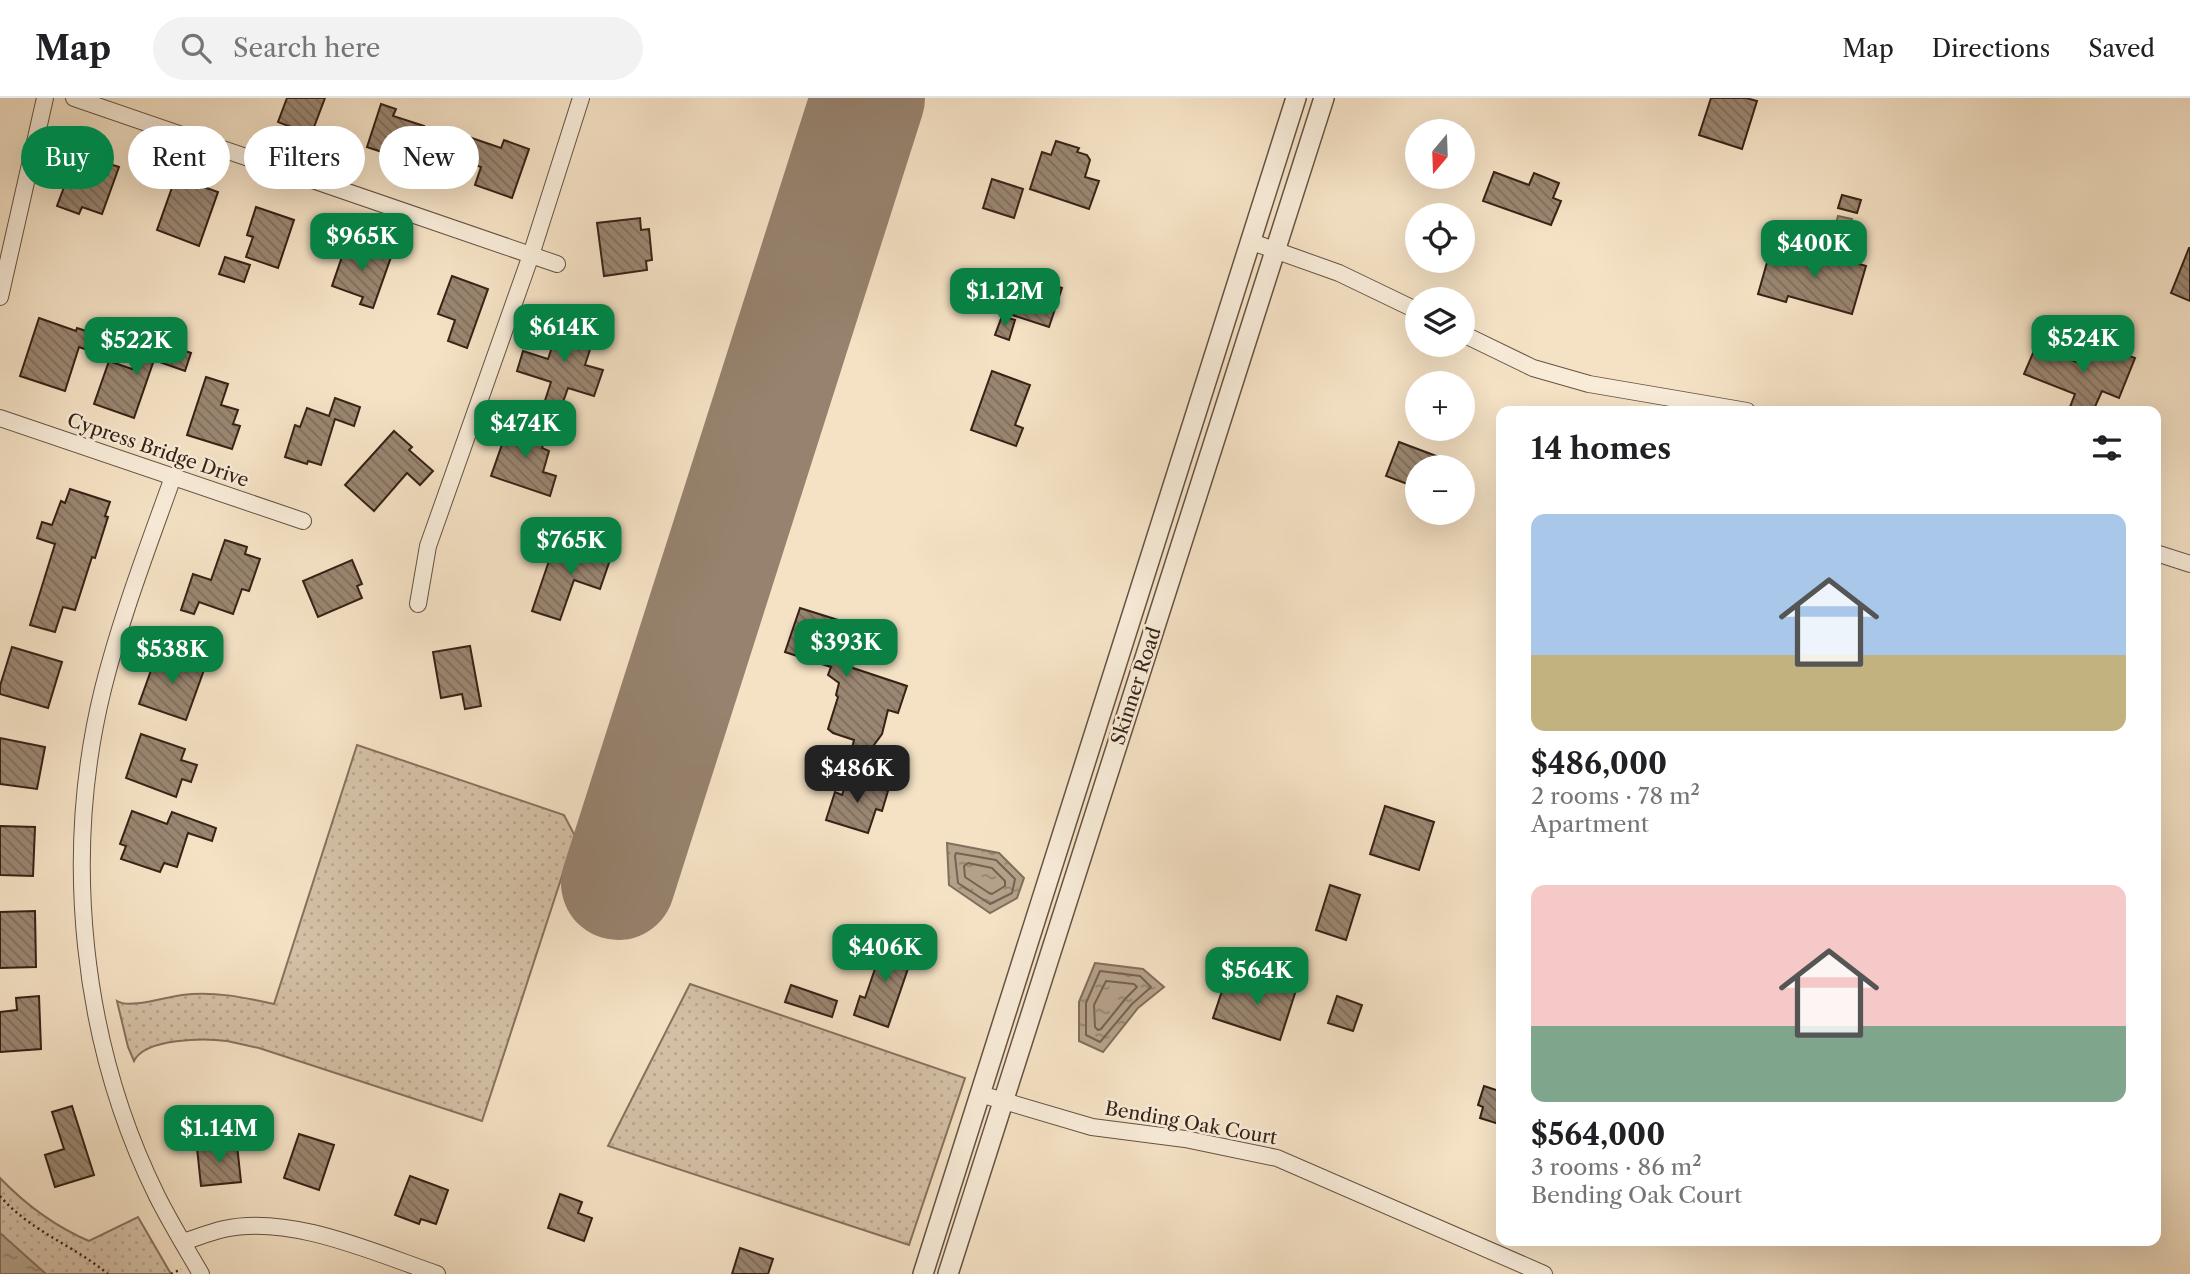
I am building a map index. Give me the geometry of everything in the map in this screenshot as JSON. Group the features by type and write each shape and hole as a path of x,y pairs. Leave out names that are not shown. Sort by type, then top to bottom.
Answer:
{"street":[{"path":"0,297 45,98"},
{"path":"74,98 557,264"},
{"path":"418,604 428,546 531,255 582,98"},
{"name":"Skinner Road","path":"923,1274 1296,98"},
{"name":"Skinner Road","path":"948,1274 1324,98"},
{"path":"1252,242 1339,272 1405,305"},
{"path":"1475,340 1533,368 1589,384 1718,406"},
{"name":"Cypress Bridge Drive","path":"0,418 303,522"},
{"path":"173,477 119,632 103,691 86,778 81,872 86,957 98,1024 122,1112 156,1195 201,1274"},
{"path":"2161,555 2190,565"},
{"name":"Bending Oak Court","path":"980,1094 1092,1126 1185,1139 1277,1158 1545,1274"},
{"path":"183,1242 225,1228 287,1228 317,1233 437,1274"}],"path":[{"path":"0,1196 20,1217 40,1231 65,1243 108,1274"}],"shaded area":[{"path":"357,745 564,815 575,836 482,1121 259,1048 231,1042 176,1041 150,1048 140,1053 134,1061 128,1047 117,1001 130,1004 182,995 217,994 274,1004"},
{"path":"690,984 965,1078 909,1245 608,1146"},
{"path":"0,1178 41,1214 89,1241 138,1217 171,1274 0,1274"}],"water":[{"path":"1838,216 1852,219 1848,235 1856,237 1852,252 1823,244 1826,230 1834,231"},
{"path":"947,843 999,853 1024,878 1017,898 990,913 949,885"},
{"path":"1095,963 1143,969 1164,987 1138,1008 1103,1052 1079,1041 1079,1002"},
{"path":"0,1233 46,1274 0,1274"}],"building":[{"path":"287,98 325,98 314,126 288,126 278,122"},
{"path":"1711,98 1746,98 1757,101 1742,149 1699,135"},
{"path":"381,104 396,109 393,116 424,126 379,126 379,151 367,147"},
{"path":"479,140 501,148 504,140 529,149 512,198 479,186"},
{"path":"1056,141 1079,148 1077,152 1087,155 1090,160 1085,177 1099,181 1089,209 1030,189 1042,152 1051,155"},
{"path":"114,165 119,167 114,181"},
{"path":"1494,172 1529,185 1534,173 1559,183 1553,198 1561,201 1551,225 1483,201"},
{"path":"992,179 1023,189 1014,218 983,208"},
{"path":"63,189 111,189 102,214 82,207 79,214 57,206"},
{"path":"172,189 210,189 218,192 199,246 157,230"},
{"path":"1842,195 1861,200 1857,213 1838,208"},
{"path":"256,207 294,220 278,268 246,257 253,237 247,235"},
{"path":"640,218 641,230 649,229 652,260 646,261 647,270 604,276 597,223"},
{"path":"347,242 391,257 373,308 360,304 363,297 332,286"},
{"path":"1796,246 1866,266 1852,314 1788,296 1786,302 1758,294 1768,259 1780,263 1784,251 1794,254"},
{"path":"2190,248 2190,301 2171,293"},
{"path":"225,257 250,265 244,282 219,274"},
{"path":"1022,275 1062,288 1049,327 1009,314"},
{"path":"452,276 488,289 467,348 448,341 455,320 438,314"},
{"path":"554,314 597,328 585,365 603,370 594,396 568,388 557,419 541,413 551,382 517,371 523,351 548,359 558,329 549,326"},
{"path":"1002,316 1015,320 1009,340 995,335"},
{"path":"39,318 76,331 77,328 108,338 102,355 79,347 65,391 20,376"},
{"path":"143,337 191,353 185,371 154,360 134,418 94,404 109,361 132,369"},
{"path":"2036,346 2081,364 2085,354 2098,359 2104,346 2135,358 2119,398 2102,391 2095,406 2070,406 2075,394 2024,374"},
{"path":"992,371 1030,385 1015,425 1023,428 1016,446 971,430"},
{"path":"206,377 228,384 221,405 238,410 233,424 240,426 232,449 187,435"},
{"path":"335,398 360,407 354,426 335,419 321,465 285,457 295,425 300,427 307,408 329,416"},
{"path":"519,420 548,430 542,448 549,451 543,472 556,476 550,496 491,476 505,436 512,438"},
{"path":"394,431 412,447 409,450 433,471 420,485 407,473 374,511 345,485"},
{"path":"1399,442 1434,455 1405,455 1405,483 1386,476"},
{"path":"70,489 110,502 95,558 92,557 75,610 63,607 55,632 30,625 55,544 37,538 42,522 52,525 61,501 65,503"},
{"path":"578,539 613,551 600,589 574,580 560,620 532,611 552,552 571,559"},
{"path":"225,540 247,547 245,554 260,559 249,591 242,589 233,614 199,602 194,614 181,610 193,574 211,580"},
{"path":"352,560 362,584 357,586 362,598 318,617 303,581"},
{"path":"800,608 857,626 844,665 907,686 898,713 888,710 882,734 868,753 852,748 854,740 828,729 838,697 836,695 839,683 828,675 831,667 785,652"},
{"path":"470,646 481,706 465,709 462,694 441,698 433,652"},
{"path":"12,647 62,662 48,708 0,694"},
{"path":"158,651 205,667 186,720 139,704"},
{"path":"141,734 185,749 181,760 197,765 191,782 182,779 176,797 126,778"},
{"path":"0,738 45,747 37,789 0,784"},
{"path":"848,778 888,791 882,811 876,809 868,833 826,820 835,792 842,795"},
{"path":"1385,806 1434,822 1419,870 1370,854"},
{"path":"132,811 167,824 172,812 216,828 212,841 188,833 177,867 164,863 160,872 121,859 126,846 120,844"},
{"path":"0,826 35,827 33,876 0,875"},
{"path":"1330,885 1360,895 1346,940 1316,930"},
{"path":"35,911 36,967 0,968 0,912"},
{"path":"882,940 914,951 888,1027 854,1015 860,996 865,998"},
{"path":"1278,978 1298,984 1280,1040 1213,1018 1224,985 1240,990 1244,979 1274,989"},
{"path":"791,985 837,1001 832,1017 785,1002"},
{"path":"39,996 41,1049 0,1052 0,1012 17,1010 16,998"},
{"path":"1337,996 1362,1005 1353,1031 1328,1023"},
{"path":"1484,1086 1496,1090 1496,1123 1480,1118 1483,1107 1478,1105"},
{"path":"72,1106 94,1175 55,1187 45,1155 64,1149 52,1112"},
{"path":"299,1134 334,1145 319,1190 284,1178"},
{"path":"237,1145 241,1182 201,1186 197,1148"},
{"path":"410,1176 448,1190 436,1224 421,1219 419,1224 395,1215"},
{"path":"560,1194 582,1202 578,1213 592,1218 584,1241 548,1228"},
{"path":"740,1248 773,1259 768,1274 732,1274"}],"runway":[{"path":"618,883 868,98"}]}
